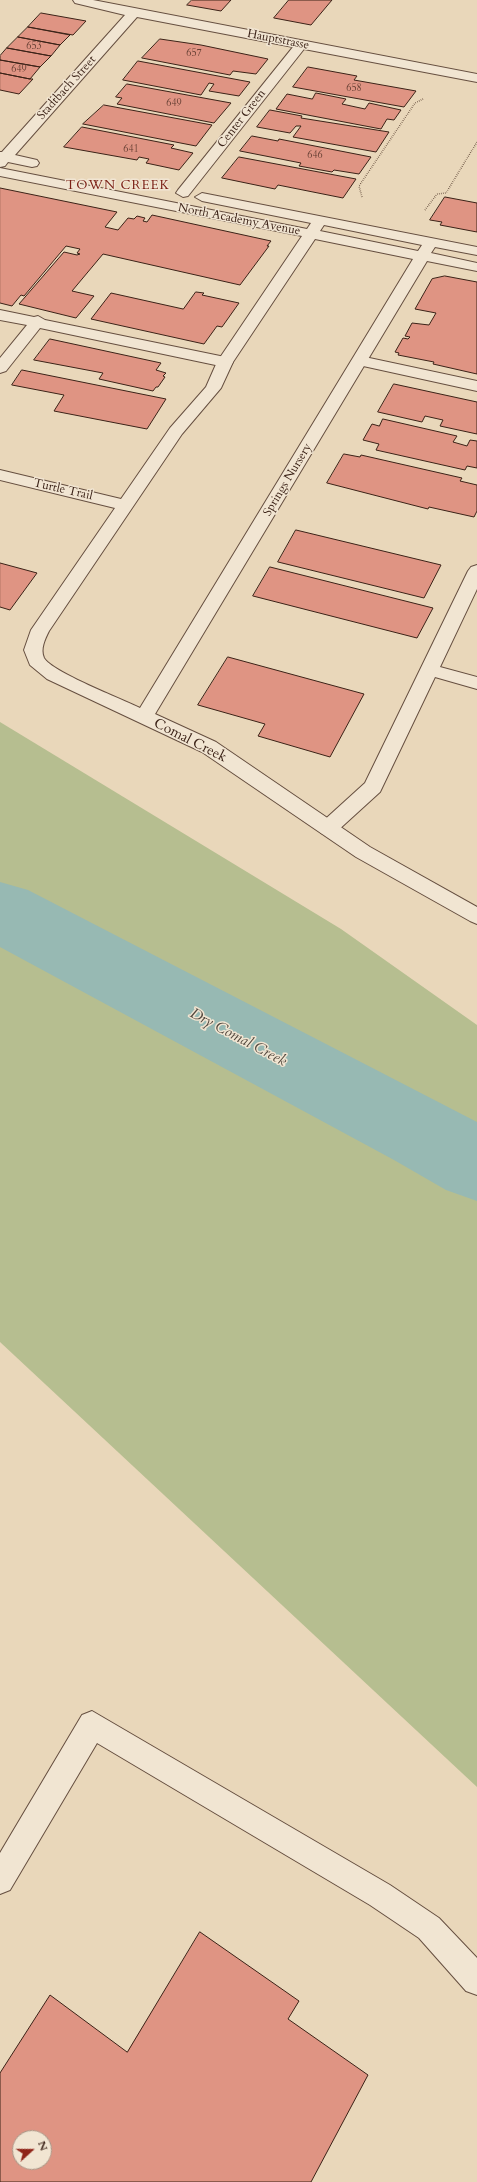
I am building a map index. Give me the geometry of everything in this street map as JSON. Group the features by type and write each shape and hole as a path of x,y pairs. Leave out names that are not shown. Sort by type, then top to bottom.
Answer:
{"street":[{"name":"Hauptstrasse","path":"79,0 134,13 477,78"},
{"name":"Stadtbach Street","path":"2,159 134,13"},
{"name":"Center Green","path":"183,193 301,45"},
{"path":"2,159 44,165"},
{"name":"North Academy Avenue","path":"0,172 477,268"},
{"name":"North Academy Avenue","path":"168,190 477,251"},
{"path":"125,505 176,431 213,388 225,362 320,220"},
{"name":"Springs Nursery","path":"144,717 431,242"},
{"path":"0,315 225,362"},
{"path":"0,368 38,322"},
{"path":"360,361 477,386"},
{"name":"Turtle Trail","path":"0,475 125,505"},
{"name":"Comal Creek","path":"125,505 40,630 33,647 33,654 40,666 54,675 208,747 363,852 477,916"},
{"path":"328,828 373,787 477,571"},
{"path":"430,670 477,683"},
{"path":"0,1880 92,1725 380,1896 429,1928 477,1980"}],"path":[{"path":"363,200 359,186 415,103 427,98"},
{"path":"424,211 430,207 437,194 446,193 477,142"}],"green space":[{"path":"0,722 341,929 477,1025 477,1787 0,1342"}],"building":[{"path":"192,0 231,0 221,11 187,5"},
{"path":"289,0 332,0 311,25 274,18"},
{"path":"41,13 86,21 73,35 28,27"},
{"path":"28,27 70,35 60,45 18,37"},
{"path":"18,37 60,45 51,56 7,48"},
{"path":"160,39 201,45 268,59 256,74 233,71 230,75 142,58"},
{"path":"7,48 51,56 40,67 0,60 0,56"},
{"path":"0,60 40,67 30,79 0,73"},
{"path":"138,61 250,82 239,96 209,91 214,84 209,83 201,95 123,80"},
{"path":"308,67 357,76 354,80 416,91 404,107 293,87"},
{"path":"0,73 33,79 19,94 0,90"},
{"path":"127,84 231,103 214,123 117,104 122,98 116,97"},
{"path":"316,93 346,99 342,104 365,109 369,103 401,110 394,120 387,119 381,129 276,109 287,94 312,99"},
{"path":"104,105 212,125 196,146 83,124"},
{"path":"270,110 302,116 301,118 389,132 376,152 293,137 301,126 296,126 290,133 257,127"},
{"path":"82,127 174,145 171,148 193,153 179,170 146,163 149,159 139,157 137,160 64,147"},
{"path":"252,136 278,141 279,139 371,157 359,174 334,170 332,172 299,166 301,163 240,151"},
{"path":"239,157 356,179 343,198 278,185 275,189 222,178"},
{"path":"0,188 117,212 105,227 118,230 128,218 134,219 137,216 145,218 143,221 147,222 152,215 271,241 267,246 269,246 240,285 103,254 72,291 94,296 76,318 19,304 64,252 77,255 80,254 77,253 80,249 66,246 24,296 21,295 12,306 0,303"},
{"path":"445,197 477,203 477,232 440,225 442,222 430,220"},
{"path":"445,276 477,282 477,374 433,364 434,362 398,355 399,353 395,352 403,338 408,339 410,337 405,336 412,323 429,325 436,313 415,309 432,279"},
{"path":"196,292 204,293 202,295 239,303 222,327 217,326 204,344 91,319 111,293 183,309"},
{"path":"50,339 161,363 156,370 166,373 163,376 165,377 153,391 99,379 103,373 34,360"},
{"path":"22,370 166,399 147,429 54,411 64,395 12,385"},
{"path":"394,384 477,402 477,434 440,426 443,420 425,416 422,422 378,412"},
{"path":"383,419 457,436 453,442 467,446 470,440 477,441 477,468 467,466 465,470 376,450 379,444 363,440 372,424 379,426"},
{"path":"344,454 360,457 361,455 462,478 460,481 477,485 477,511 474,517 429,507 428,509 327,483"},
{"path":"296,530 441,565 424,598 278,562"},
{"path":"0,563 37,573 10,610 0,607"},
{"path":"270,567 433,608 417,638 253,596"},
{"path":"228,657 364,694 330,757 258,736 265,724 198,705"},
{"path":"200,1932 299,2001 288,2019 368,2075 311,2182 0,2182 0,2073 50,1995 127,2052"}],"waterway":[{"name":"Dry Comal Creek","path":"0,911 425,1135 477,1165"}],"district":[{"name":"TOWN CREEK","path":"118,186"}]}
